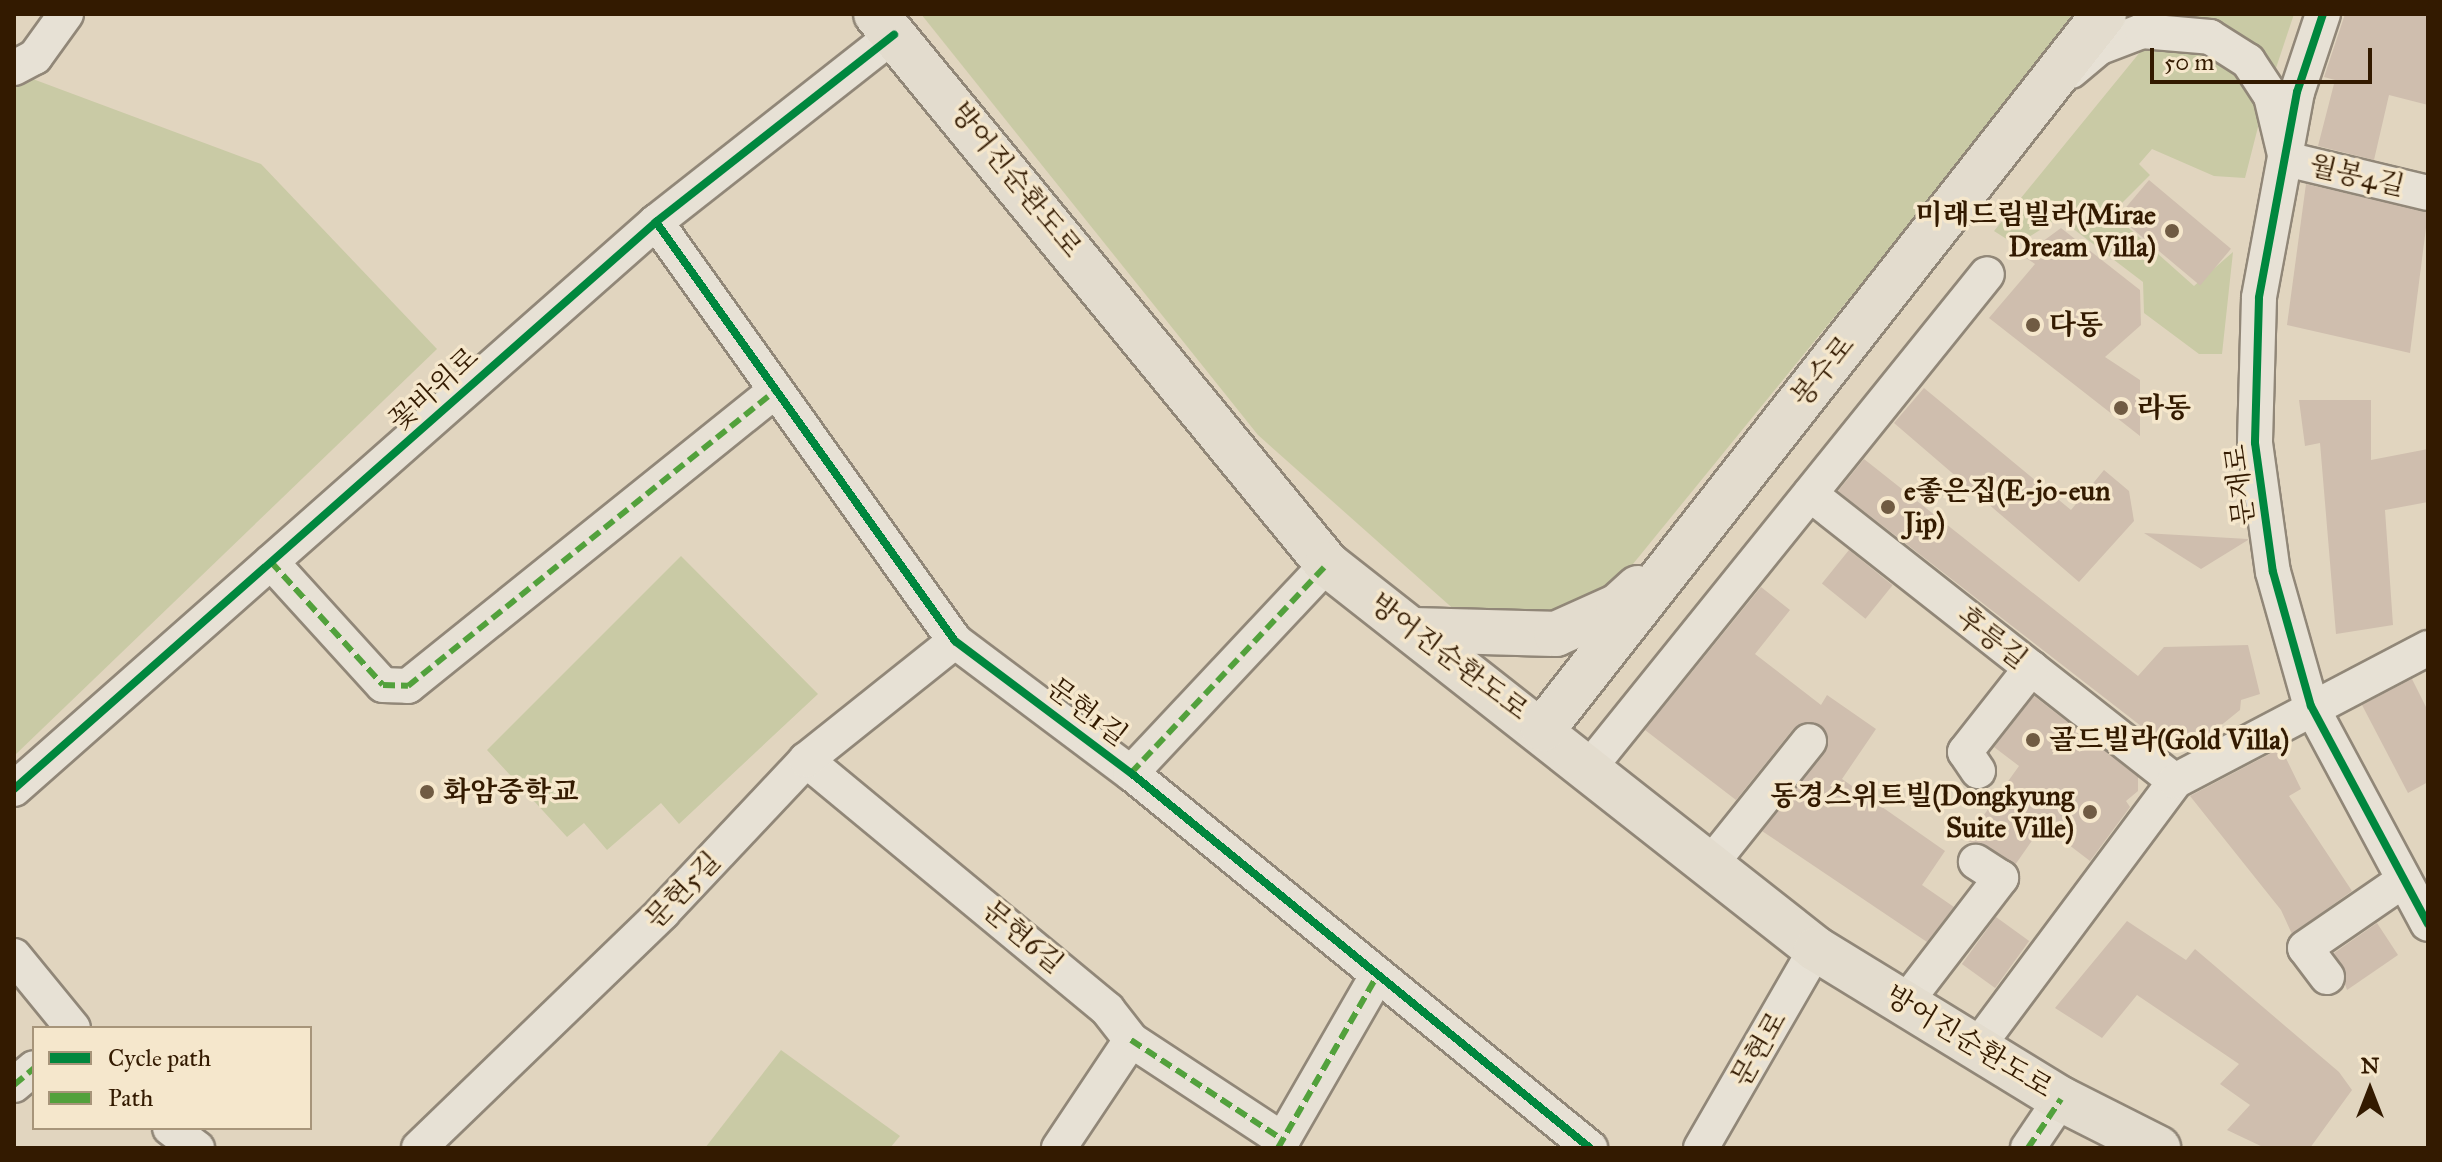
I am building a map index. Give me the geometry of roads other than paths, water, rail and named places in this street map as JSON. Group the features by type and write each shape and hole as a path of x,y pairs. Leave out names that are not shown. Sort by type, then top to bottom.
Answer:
{"main road":[{"name":"봉수로","path":"1543,729 2104,14"},
{"name":"방어진순환도로","path":"885,25 1327,564 1543,729 1709,866 1816,949 2061,1099 2158,1148"},
{"path":"1413,630 1556,634 1618,606 1684,546"}],"street":[{"path":"14,68 35,57 66,14"},
{"name":"문재로","path":"2323,14 2297,92 2259,298 2255,443 2273,572 2311,706 2428,924"},
{"name":"꽃바위로","path":"14,789 656,222 885,25"},
{"path":"2035,102 2098,48 2142,31 2210,37 2248,61 2271,96 2286,159"},
{"name":"월봉4길","path":"2286,159 2428,193"},
{"name":"문현1길","path":"656,222 955,641 1131,773 1375,979 1590,1148"},
{"path":"1589,768 1987,274"},
{"path":"271,562 383,685 408,686 776,390"},
{"name":"후릉길","path":"1810,494 2175,781"},
{"path":"1131,773 1327,564"},
{"name":"문현5길","path":"419,1148 663,912 806,760 955,641"},
{"path":"1977,1047 2175,781 2311,706 2428,648"},
{"path":"1978,771 1965,752 2031,668"},
{"path":"1709,866 1809,741"},
{"name":"문현6길","path":"806,760 1107,1009 1131,1040 1281,1144"},
{"path":"1905,1003 2001,878 1976,862"},
{"path":"2327,977 2305,948 2404,880"},
{"name":"문현로","path":"1701,1148 1816,949"},
{"path":"14,956 71,1026"},
{"path":"1281,1144 1375,979"},
{"path":"1059,1148 1131,1040"},
{"path":"14,1085 32,1070"},
{"path":"2028,1148 2061,1099"},
{"path":"173,1130 197,1148"}],"place":[{"name":"미래드림빌라(Mirae Dream Villa)","path":"2172,231"},
{"name":"다동","path":"2033,325"},
{"name":"라동","path":"2121,408"},
{"name":"e좋은집(E-jo-eun Jip)","path":"1888,507"},
{"name":"골드빌라(Gold Villa)","path":"2033,740"},
{"name":"화암중학교","path":"427,792"},
{"name":"동경스위트빌(Dongkyung Suite Ville)","path":"2090,812"}]}
